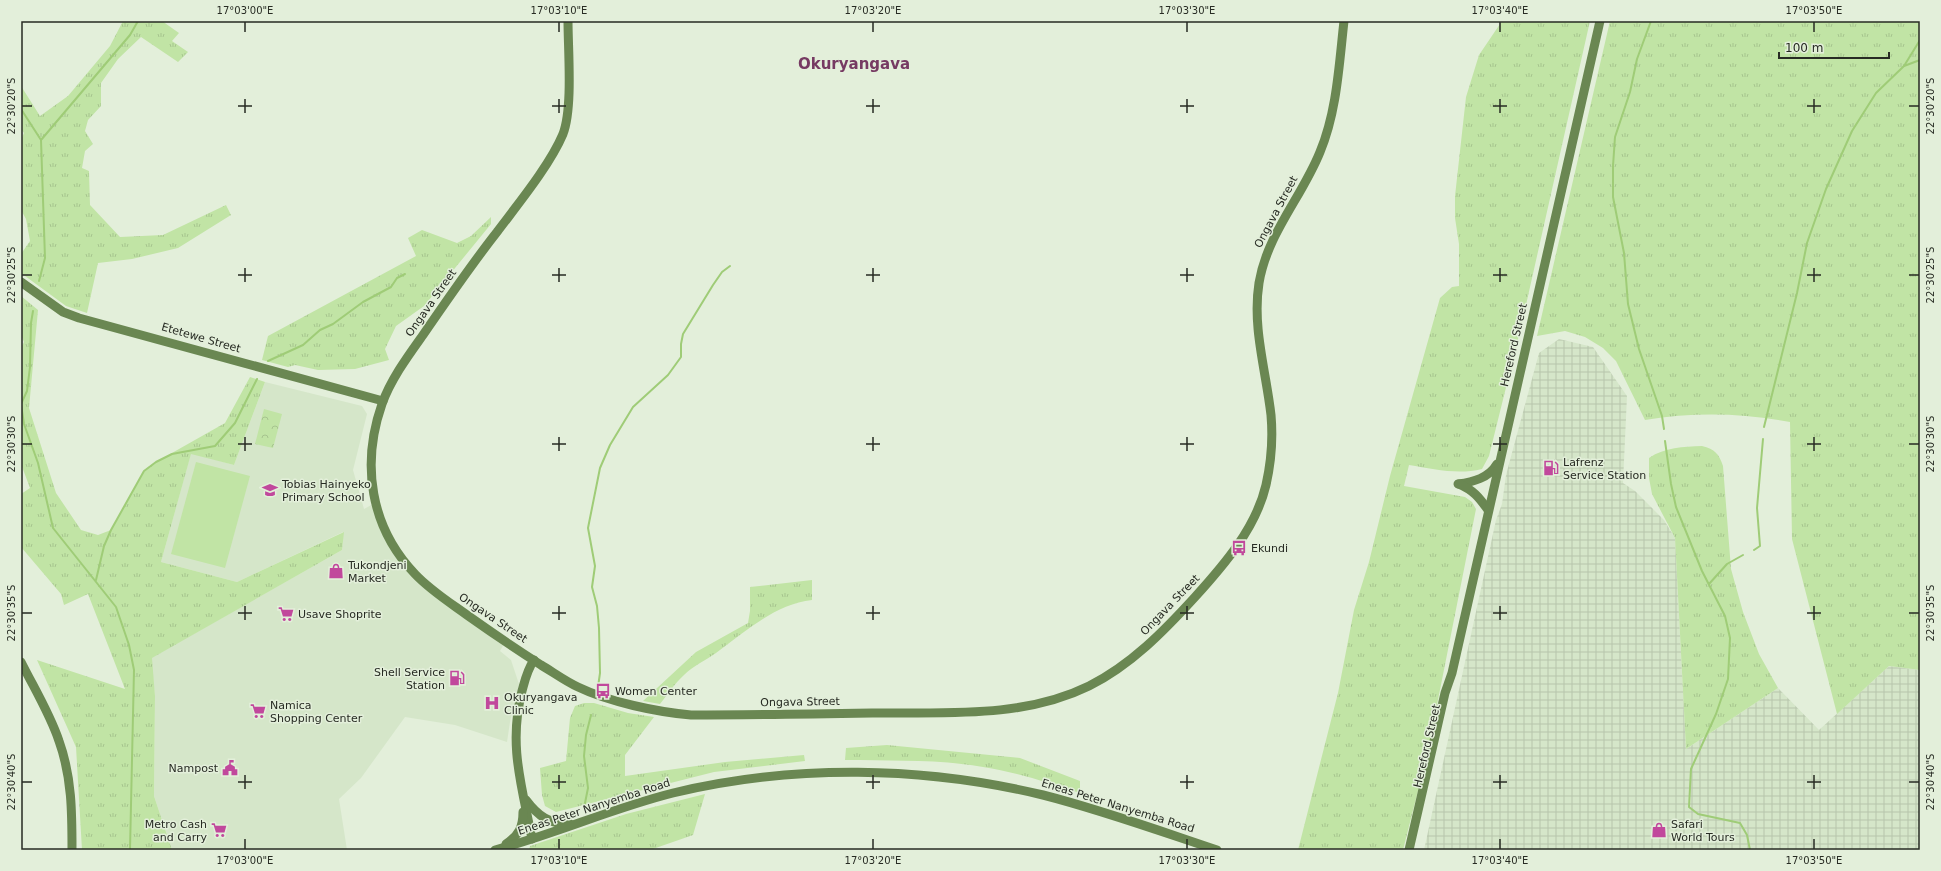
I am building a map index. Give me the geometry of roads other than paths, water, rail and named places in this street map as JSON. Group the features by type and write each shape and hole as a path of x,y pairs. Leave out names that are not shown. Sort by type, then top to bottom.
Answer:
{"street":[{"name":"Ongava Street","path":"568,21 568,110 563,132 554,152 517,206 450,294 409,355 383,401 372,442 371,470 379,518 392,544 409,568 428,586 495,635 534,660 577,686 618,701 662,712 691,716 1002,710 1034,704 1087,687 1155,640 1211,579 1245,532 1262,501 1268,472 1271,428 1257,320 1258,286 1261,271 1271,244 1314,166 1325,139 1334,103 1344,21"},
{"name":"Hereford Street","path":"1410,850 1416,823 1422,813 1438,757 1451,695 1452,673 1600,21"},
{"name":"Etetewe Street","path":"21,282 64,312 79,318 383,401"},
{"path":"1488,510 1478,495 1472,490 1458,484 1470,482 1491,473 1497,466 1503,449"},
{"path":"532,839 516,760 515,725 526,674 534,660"},
{"path":"21,662 51,722 66,763 72,810 72,850"},
{"name":"Eneas Peter Nanyemba Road","path":"497,850 654,799 724,783 796,774 856,772 910,774 977,781 1044,795 1092,809 1217,850"},
{"path":"524,797 536,812 545,820 560,824 578,824"},
{"path":"497,850 518,834 522,824 524,797"}],"waterway":[{"path":"41,140 130,35 138,21"},
{"path":"1651,21 1637,59 1630,92 1615,137 1613,197 1624,253 1628,304 1639,349 1662,416 1664,429"},
{"path":"1764,427 1797,293 1807,243 1826,189 1852,131 1876,93 1904,66 1920,40"},
{"path":"1904,66 1920,60"},
{"path":"21,109 41,140 45,258 39,281"},
{"path":"598,687 600,673 599,628 597,606 592,587 595,566 588,528 600,468 610,445 633,407 668,375 681,357 683,334 713,285 722,272 730,266"},
{"path":"268,361 303,345 320,330 333,324 363,302 391,287 397,278 405,274"},
{"path":"33,311 27,391 21,404 24,424 38,463 53,528 116,607 129,645 134,670 130,850"},
{"path":"96,580 104,546 111,530 144,471 156,462 172,454 215,446 235,423 257,379"},
{"path":"1754,550 1760,546 1757,508 1763,439"},
{"path":"1665,441 1676,507 1702,571 1725,616 1730,638 1728,679 1716,714 1691,769 1689,807 1698,814 1740,823 1747,835 1750,850"},
{"path":"1709,584 1727,564 1743,555"},
{"path":"584,808 588,788 584,756 586,735 591,715"}],"place":[{"name":"Lafrenz Service Station","path":"1551,468"},
{"name":"Tobias Hainyeko Primary School","path":"270,490"},
{"name":"Ekundi","path":"1239,548"},
{"name":"Tukondjeni Market","path":"336,571"},
{"name":"Usave Shoprite","path":"286,614"},
{"name":"Shell Service Station","path":"457,678"},
{"name":"Women Center","path":"603,691"},
{"name":"Okuryangava Clinic","path":"492,703"},
{"name":"Namica Shopping Center","path":"258,711"},
{"name":"Nampost","path":"230,768"},
{"name":"Metro Cash and Carry","path":"219,830"},
{"name":"Safari World Tours","path":"1659,830"}],"district":[{"name":"Okuryangava","path":"854,64"}]}
